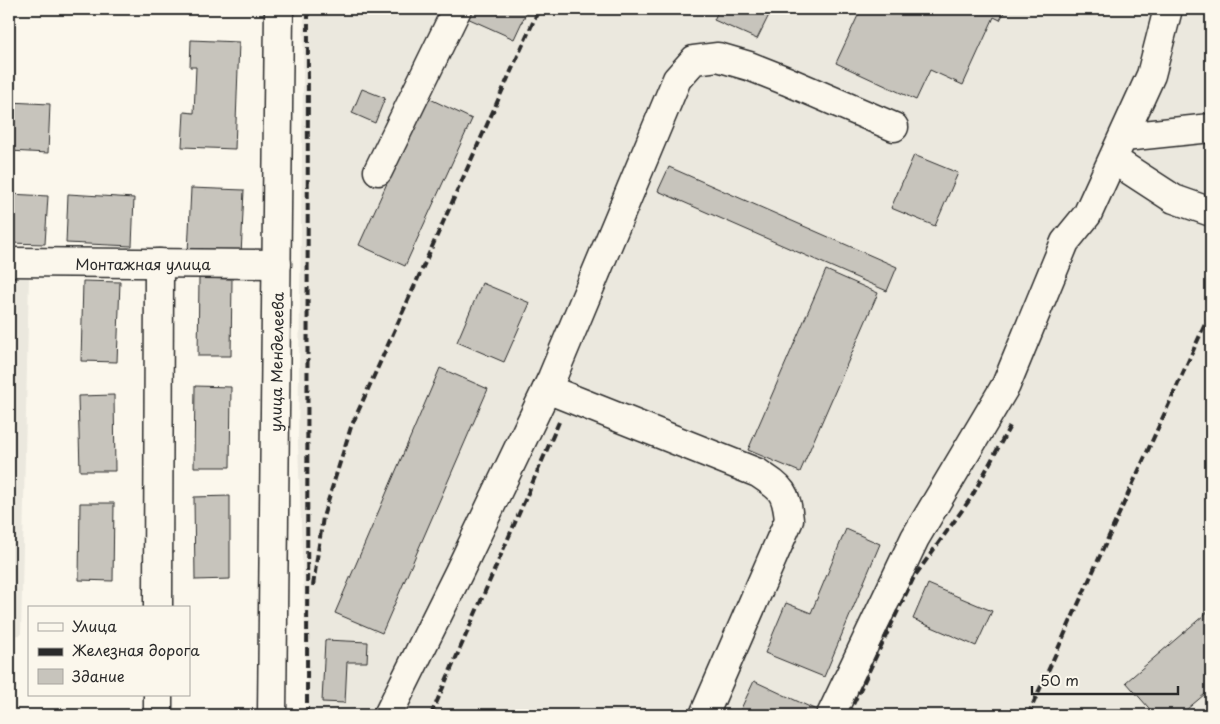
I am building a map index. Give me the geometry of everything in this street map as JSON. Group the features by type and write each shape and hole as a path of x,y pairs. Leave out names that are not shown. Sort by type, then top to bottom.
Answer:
{"street":[{"name":"улица Менделеева","path":"272,715 279,9"},
{"path":"378,171 457,9"},
{"path":"831,715 915,538 1006,385 1065,242 1087,216 1151,75 1168,9"},
{"path":"388,715 547,388 677,79 694,60 718,57 787,81 894,127"},
{"path":"1119,148 1211,128"},
{"path":"1119,148 1174,199 1211,212"},
{"name":"Монтажная улица","path":"9,262 277,264"},
{"path":"158,606 159,263"},
{"path":"547,388 758,474 780,488 787,503 789,520 704,715"},
{"path":"158,696 158,715"}],"shaded area":[{"path":"304,9 1211,9 1211,715 308,715 298,444"},
{"path":"9,276 29,277 21,635 9,636"}],"building":[{"path":"469,9 528,9 514,39 465,17"},
{"path":"719,9 772,9 757,39 714,20"},
{"path":"861,9 1006,9 1000,20 994,17 963,85 930,70 916,100 836,63"},
{"path":"191,40 239,42 235,149 182,147 184,112 194,113 196,67 190,67"},
{"path":"362,89 385,98 375,123 352,113"},
{"path":"426,97 472,119 405,266 359,245"},
{"path":"9,102 50,104 48,153 9,151"},
{"path":"914,155 958,173 935,226 891,208"},
{"path":"669,167 897,267 887,291 658,191"},
{"path":"191,188 244,190 241,256 188,253"},
{"path":"9,194 48,196 45,244 9,243"},
{"path":"68,194 134,198 132,246 66,243"},
{"path":"826,270 878,293 800,472 748,450"},
{"path":"199,278 232,279 231,356 198,356"},
{"path":"83,281 120,282 117,362 81,361"},
{"path":"482,283 530,303 504,362 457,342"},
{"path":"440,368 488,389 382,633 335,613"},
{"path":"195,386 231,387 230,467 194,467"},
{"path":"114,395 115,471 80,471 78,396"},
{"path":"230,496 230,579 195,580 194,497"},
{"path":"80,503 114,503 113,581 79,580"},
{"path":"846,529 880,544 824,677 765,653 786,603 811,613"},
{"path":"928,584 992,611 976,646 913,619"},
{"path":"1211,609 1211,689 1180,715 1155,715 1126,682"},
{"path":"325,640 368,642 367,662 347,662 345,703 322,702"},
{"path":"754,681 827,715 743,715 739,713"}],"railway":[{"path":"307,715 308,9"},
{"path":"313,586 323,517 351,427 539,9"},
{"path":"1028,715 1211,311"},
{"path":"431,715 559,422"},
{"path":"848,715 914,577 971,498 1010,426"},
{"path":"1207,715 1211,712"}]}
